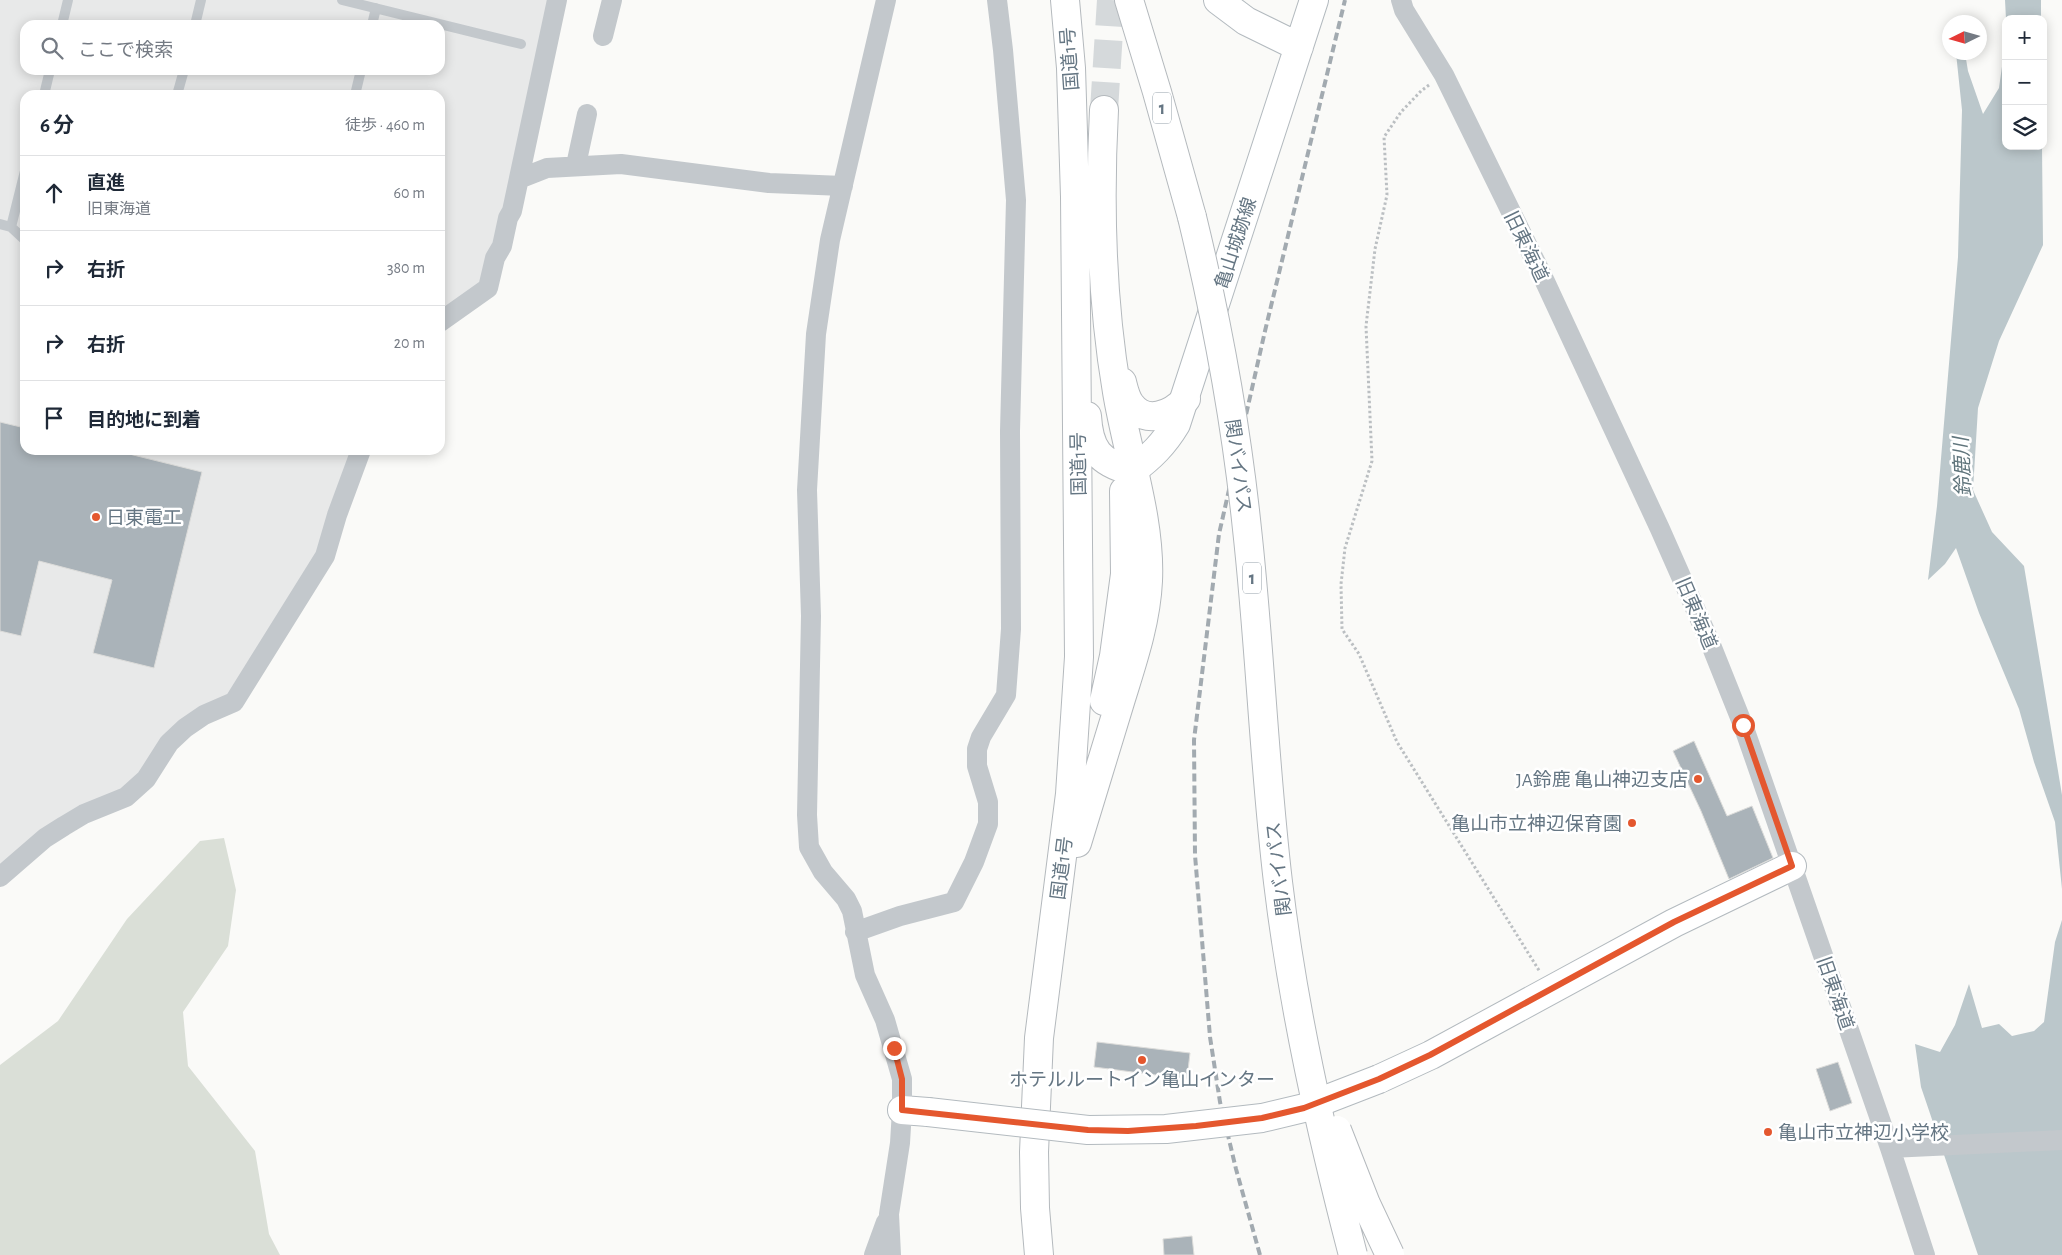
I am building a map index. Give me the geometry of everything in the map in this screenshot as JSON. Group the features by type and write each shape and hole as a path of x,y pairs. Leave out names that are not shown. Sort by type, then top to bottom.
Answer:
{"main road":[{"name":"国道1号","path":"1039,1255 1035,1208 1034,1152 1039,1038 1075,749 1080,657 1075,197 1071,68 1065,0"},
{"name":"関バイパス","path":"1129,0 1192,217 1225,366 1240,468 1252,578 1273,836 1287,942"},
{"path":"1218,0 1246,21 1299,48"},
{"name":"亀山城跡線","path":"1132,471 1153,455 1166,441 1176,424 1186,399 1314,0"},
{"name":"国道1号","path":"1054,926 1066,880 1135,653 1145,608 1148,580 1147,552 1141,511 1111,355 1102,265 1101,196 1104,110"},
{"path":"1063,852 1086,774 1114,656 1125,574 1124,492 1132,471 1112,464 1090,442 1075,197"},
{"path":"1102,265 1119,370 1130,405 1139,412 1160,416 1170,413 1186,399"},
{"path":"915,1111 1088,1130 1166,1129 1262,1118 1304,1108 1379,1079 1430,1055 1674,922 1792,866"},
{"path":"1287,942 1312,1086 1352,1255"},
{"path":"1287,942 1322,1085 1342,1144 1366,1204 1390,1255"}],"street":[{"path":"445,318 488,288 495,258 502,246 519,179 557,0"},
{"path":"603,36 612,0"},
{"path":"886,0 830,240 816,334 807,490 810,616 807,815 809,847 823,872 846,898 852,911 865,975 885,1020 902,1079 915,1111 900,1143 889,1214 890,1255"},
{"path":"855,932 900,916 954,902 974,862 988,824 988,802 979,777 977,749 981,737 1006,695 1010,639 1010,431 1016,200 997,0"},
{"name":"旧東海道","path":"1401,0 1404,10 1444,75 1541,273 1660,529 1709,640 1743,725 1792,866 1899,1148 1925,1255"},
{"path":"576,165 587,114"},
{"path":"519,179 547,168 621,164 769,183 843,186"},
{"path":"0,877 45,838 84,814 126,797 146,779 168,743 185,728 204,715 234,702 325,556 359,455"},
{"path":"1899,1148 2062,1140"},
{"path":"874,1255 889,1214"}],"lane":[{"path":"63,20 68,0"},
{"path":"195,20 201,0"},
{"path":"342,0 424,20"},
{"path":"373,20 376,8"},
{"path":"445,25 521,44"},
{"path":"45,90 49,75"},
{"path":"178,90 183,75"},
{"path":"356,90 360,75"},
{"path":"11,226 20,191"},
{"path":"0,224 11,226 20,235"}],"path":[{"path":"1444,75 1421,91 1401,112 1384,137 1387,195 1375,249 1366,326 1372,461 1345,548 1341,584 1342,629 1358,654 1397,742 1551,988"}],"shaded area":[{"path":"0,0 550,0 528,117 484,285 445,313 445,90 20,90 20,455 353,455 320,553 230,697 144,775 0,873"},
{"path":"224,838 236,890 228,946 183,1012 188,1066 255,1151 269,1234 280,1255 0,1255 0,1065 58,1021 127,919 200,841"}],"water":[{"path":"2005,0 2041,0 2041,15 2006,15"},
{"name":"鈴鹿川","path":"1957,60 1966,60 1968,71 1983,114 1999,88 2002,67 2002,150 2042,150 2043,245 1999,341 1978,408 1973,490 1992,532 2024,566 2062,795 2062,889 2055,822 2034,762 2019,709 1979,613 1956,548 1945,564 1928,580 1937,506 1958,257 1962,110"},
{"path":"2062,920 2062,1255 1978,1255 1921,1087 1915,1044 1940,1052 1955,1025 1969,984 1982,1028 1999,1024 2012,1036 2034,1031 2044,1022 2055,942"}],"building":[{"name":"日東電工","path":"0,422 20,427 20,455 133,455 202,472 154,668 93,653 112,580 39,561 21,636 0,631"},
{"path":"1694,741 1727,816 1752,806 1773,858 1729,879 1701,811 1673,751"},
{"name":"ホテルルートイン亀山インター","path":"1097,1042 1190,1053 1187,1079 1094,1067"},
{"path":"1838,1062 1852,1103 1830,1111 1816,1069"},
{"path":"1192,1236 1194,1255 1164,1255 1163,1239"}],"tunnel":[{"path":"1104,110 1111,0"}],"railway":[{"path":"1260,1255 1220,1102 1210,1037 1195,855 1194,740 1219,534 1265,331 1345,0"}],"place":[{"name":"日東電工","path":"96,517"},
{"name":"JA鈴鹿 亀山神辺支店","path":"1698,779"},
{"name":"亀山市立神辺保育園","path":"1632,823"},
{"name":"ホテルルートイン亀山インター","path":"1142,1060"},
{"name":"亀山市立神辺小学校","path":"1768,1132"}],"route":[{"path":"894,1048 902,1079 902,1110 1088,1130 1128,1131 1166,1129 1262,1118 1304,1108 1342,1095 1430,1055 1674,922 1792,866 1743,725"}]}
